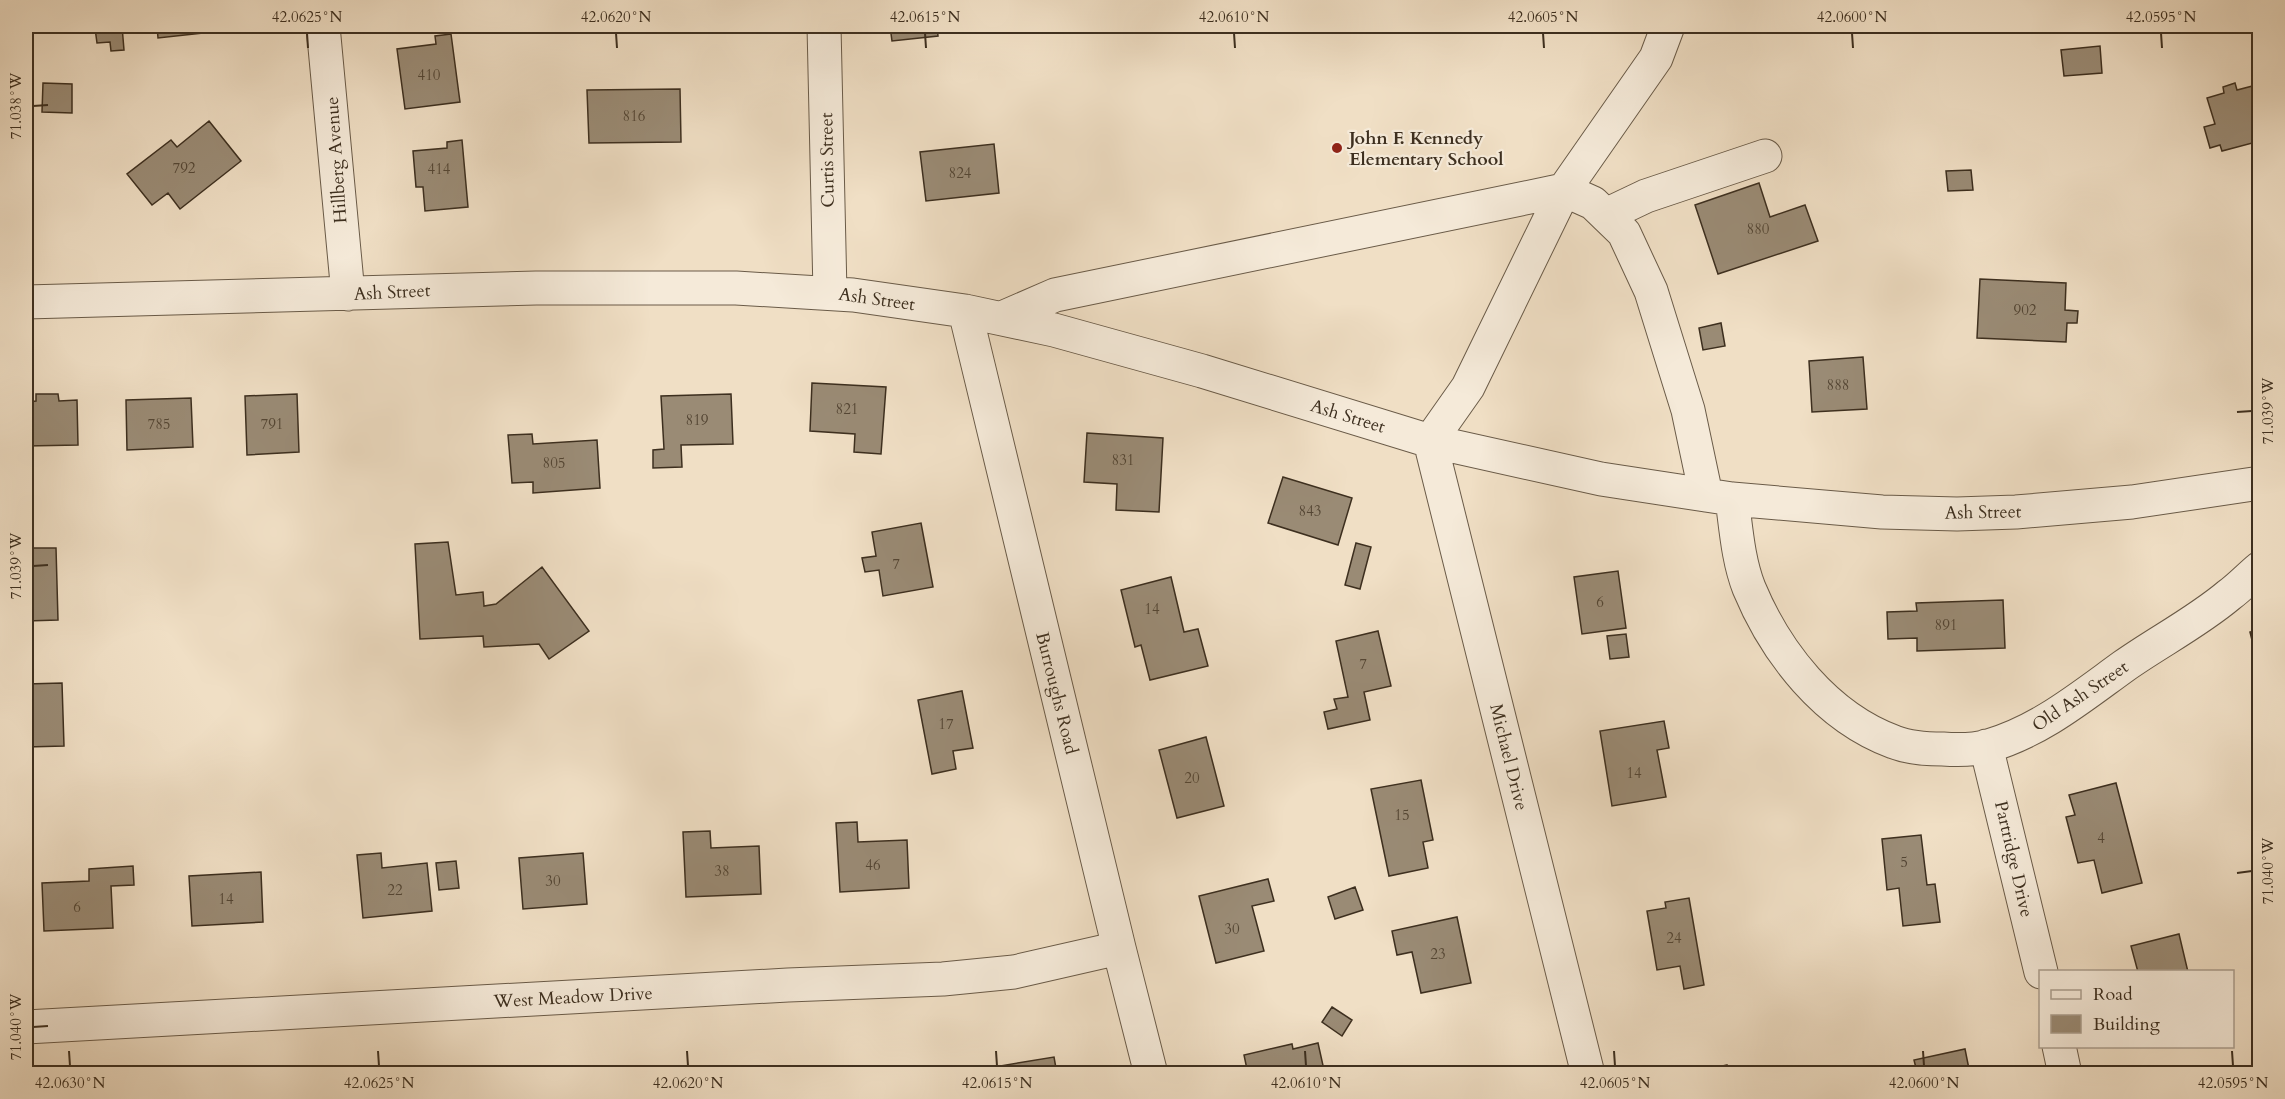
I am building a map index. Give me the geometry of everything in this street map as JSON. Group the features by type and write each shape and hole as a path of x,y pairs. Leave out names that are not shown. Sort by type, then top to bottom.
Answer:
{"street":[{"name":"Hillberg Avenue","path":"323,26 348,294"},
{"name":"Curtis Street","path":"824,26 830,293"},
{"path":"1430,441 1468,387 1564,190 1656,58 1668,26"},
{"path":"1606,215 1646,196 1765,156"},
{"path":"1002,318 1054,294 1564,190 1593,202 1624,233 1651,291 1719,497"},
{"name":"Ash Street","path":"26,303 456,289 736,288 830,293 1002,318 1139,352 1430,441 1601,479 1719,497 1882,512 1981,513 2132,502 2259,483"},
{"name":"Burroughs Road","path":"966,311 1151,1074"},
{"name":"Michael Drive","path":"1430,441 1588,1074"},
{"name":"Old Ash Street","path":"1719,497 1741,557 1748,585 1762,617 1780,647 1801,674 1828,702 1861,727 1895,743 1925,749 1956,750 1986,746 2035,728 2229,596 2259,568"},
{"name":"Partridge Drive","path":"1986,746 2041,970"},
{"name":"West Meadow Drive","path":"26,1027 788,985 943,979 1014,972 1119,948"},
{"path":"2059,1048 2065,1074"}],"building":[{"path":"122,26 124,50 111,51 110,42 97,43 95,28"},
{"path":"157,26 221,26 221,31 158,38"},
{"path":"890,26 937,26 938,36 892,41"},
{"path":"451,34 460,102 405,109 397,49 436,44 435,36"},
{"path":"2100,46 2102,73 2064,76 2061,50"},
{"path":"43,83 72,84 72,113 42,112"},
{"path":"2235,83 2237,90 2260,84 2260,141 2222,151 2220,145 2210,148 2204,127 2215,124 2207,98 2224,93 2223,87"},
{"path":"680,89 681,142 589,143 587,90"},
{"path":"209,121 241,161 180,209 168,193 152,205 127,174 171,140 177,147"},
{"path":"462,140 468,207 425,211 423,187 416,187 413,151 447,148 447,142"},
{"path":"994,144 999,193 926,201 920,152"},
{"path":"26,159 32,159 30,203 26,203"},
{"path":"1971,170 1973,190 1948,191 1946,171"},
{"path":"1759,183 1770,217 1805,205 1818,241 1718,274 1695,205"},
{"path":"1980,279 2066,283 2065,310 2078,311 2077,323 2067,323 2066,342 1977,338"},
{"path":"1721,323 1725,346 1703,350 1699,328"},
{"path":"1863,357 1867,409 1812,412 1809,361"},
{"path":"812,383 886,387 881,454 854,452 855,434 810,431"},
{"path":"36,394 58,394 59,401 77,400 78,445 26,446 26,402 36,401"},
{"path":"297,394 299,452 247,455 245,396"},
{"path":"731,394 733,444 681,445 682,467 653,468 653,450 664,449 661,396"},
{"path":"191,398 193,447 127,450 126,400"},
{"path":"1087,433 1163,438 1159,512 1116,510 1117,484 1084,482"},
{"path":"532,434 533,444 597,440 600,488 533,493 533,482 512,483 508,435"},
{"path":"1283,477 1352,498 1338,545 1268,523"},
{"path":"921,523 933,587 883,596 879,570 865,572 862,558 876,556 872,532"},
{"path":"448,542 456,595 483,592 484,606 496,604 542,567 589,631 549,659 539,644 484,647 483,636 420,639 415,544"},
{"path":"1356,543 1371,547 1360,589 1345,585"},
{"path":"26,548 56,548 58,620 26,621"},
{"path":"1618,571 1626,628 1582,634 1574,577"},
{"path":"1171,577 1184,632 1198,629 1208,666 1150,680 1141,645 1135,647 1121,590"},
{"path":"2003,600 2005,648 1917,651 1917,638 1888,639 1887,612 1917,611 1916,603"},
{"path":"2260,630 2260,672 2250,632"},
{"path":"1378,631 1391,686 1364,692 1370,720 1328,729 1324,712 1337,709 1334,699 1348,697 1336,641"},
{"path":"1626,634 1629,657 1610,659 1607,636"},
{"path":"62,683 64,746 26,747 26,684"},
{"path":"962,691 973,748 953,751 956,769 932,774 918,700"},
{"path":"1664,721 1669,748 1657,750 1666,797 1612,806 1600,731"},
{"path":"1206,737 1224,806 1177,818 1159,750"},
{"path":"1421,780 1433,840 1423,842 1428,868 1389,876 1371,789"},
{"path":"2116,783 2142,883 2102,893 2094,860 2078,863 2066,817 2075,815 2069,795"},
{"path":"857,822 858,842 907,840 909,888 840,892 836,823"},
{"path":"710,831 711,848 759,846 761,894 686,897 683,832"},
{"path":"1921,835 1927,885 1935,884 1940,922 1903,926 1899,888 1887,890 1882,839"},
{"path":"381,853 382,868 427,863 432,911 363,918 357,855"},
{"path":"583,853 587,904 523,909 519,858"},
{"path":"456,861 459,888 439,890 436,863"},
{"path":"133,866 134,885 111,886 113,928 44,931 42,883 89,881 89,869"},
{"path":"261,872 263,922 192,926 189,876"},
{"path":"1268,879 1274,901 1252,906 1264,951 1216,963 1199,896"},
{"path":"1355,887 1363,910 1335,919 1328,897"},
{"path":"1689,898 1704,985 1684,989 1680,966 1657,970 1647,911 1666,908 1665,902"},
{"path":"1457,917 1471,983 1421,993 1412,952 1397,955 1392,931"},
{"path":"2179,934 2188,970 2137,970 2131,946"},
{"path":"1332,1007 1352,1020 1342,1036 1322,1022"},
{"path":"1318,1043 1324,1070 1311,1074 1248,1074 1244,1055 1292,1044 1293,1049"},
{"path":"1965,1049 1970,1074 1894,1074 1916,1068 1914,1060"},
{"path":"1054,1057 1057,1074 989,1074 988,1068"},
{"path":"1727,1065 1729,1074 1688,1074"}],"place":[{"name":"John F. Kennedy Elementary School","path":"1337,148"}]}
